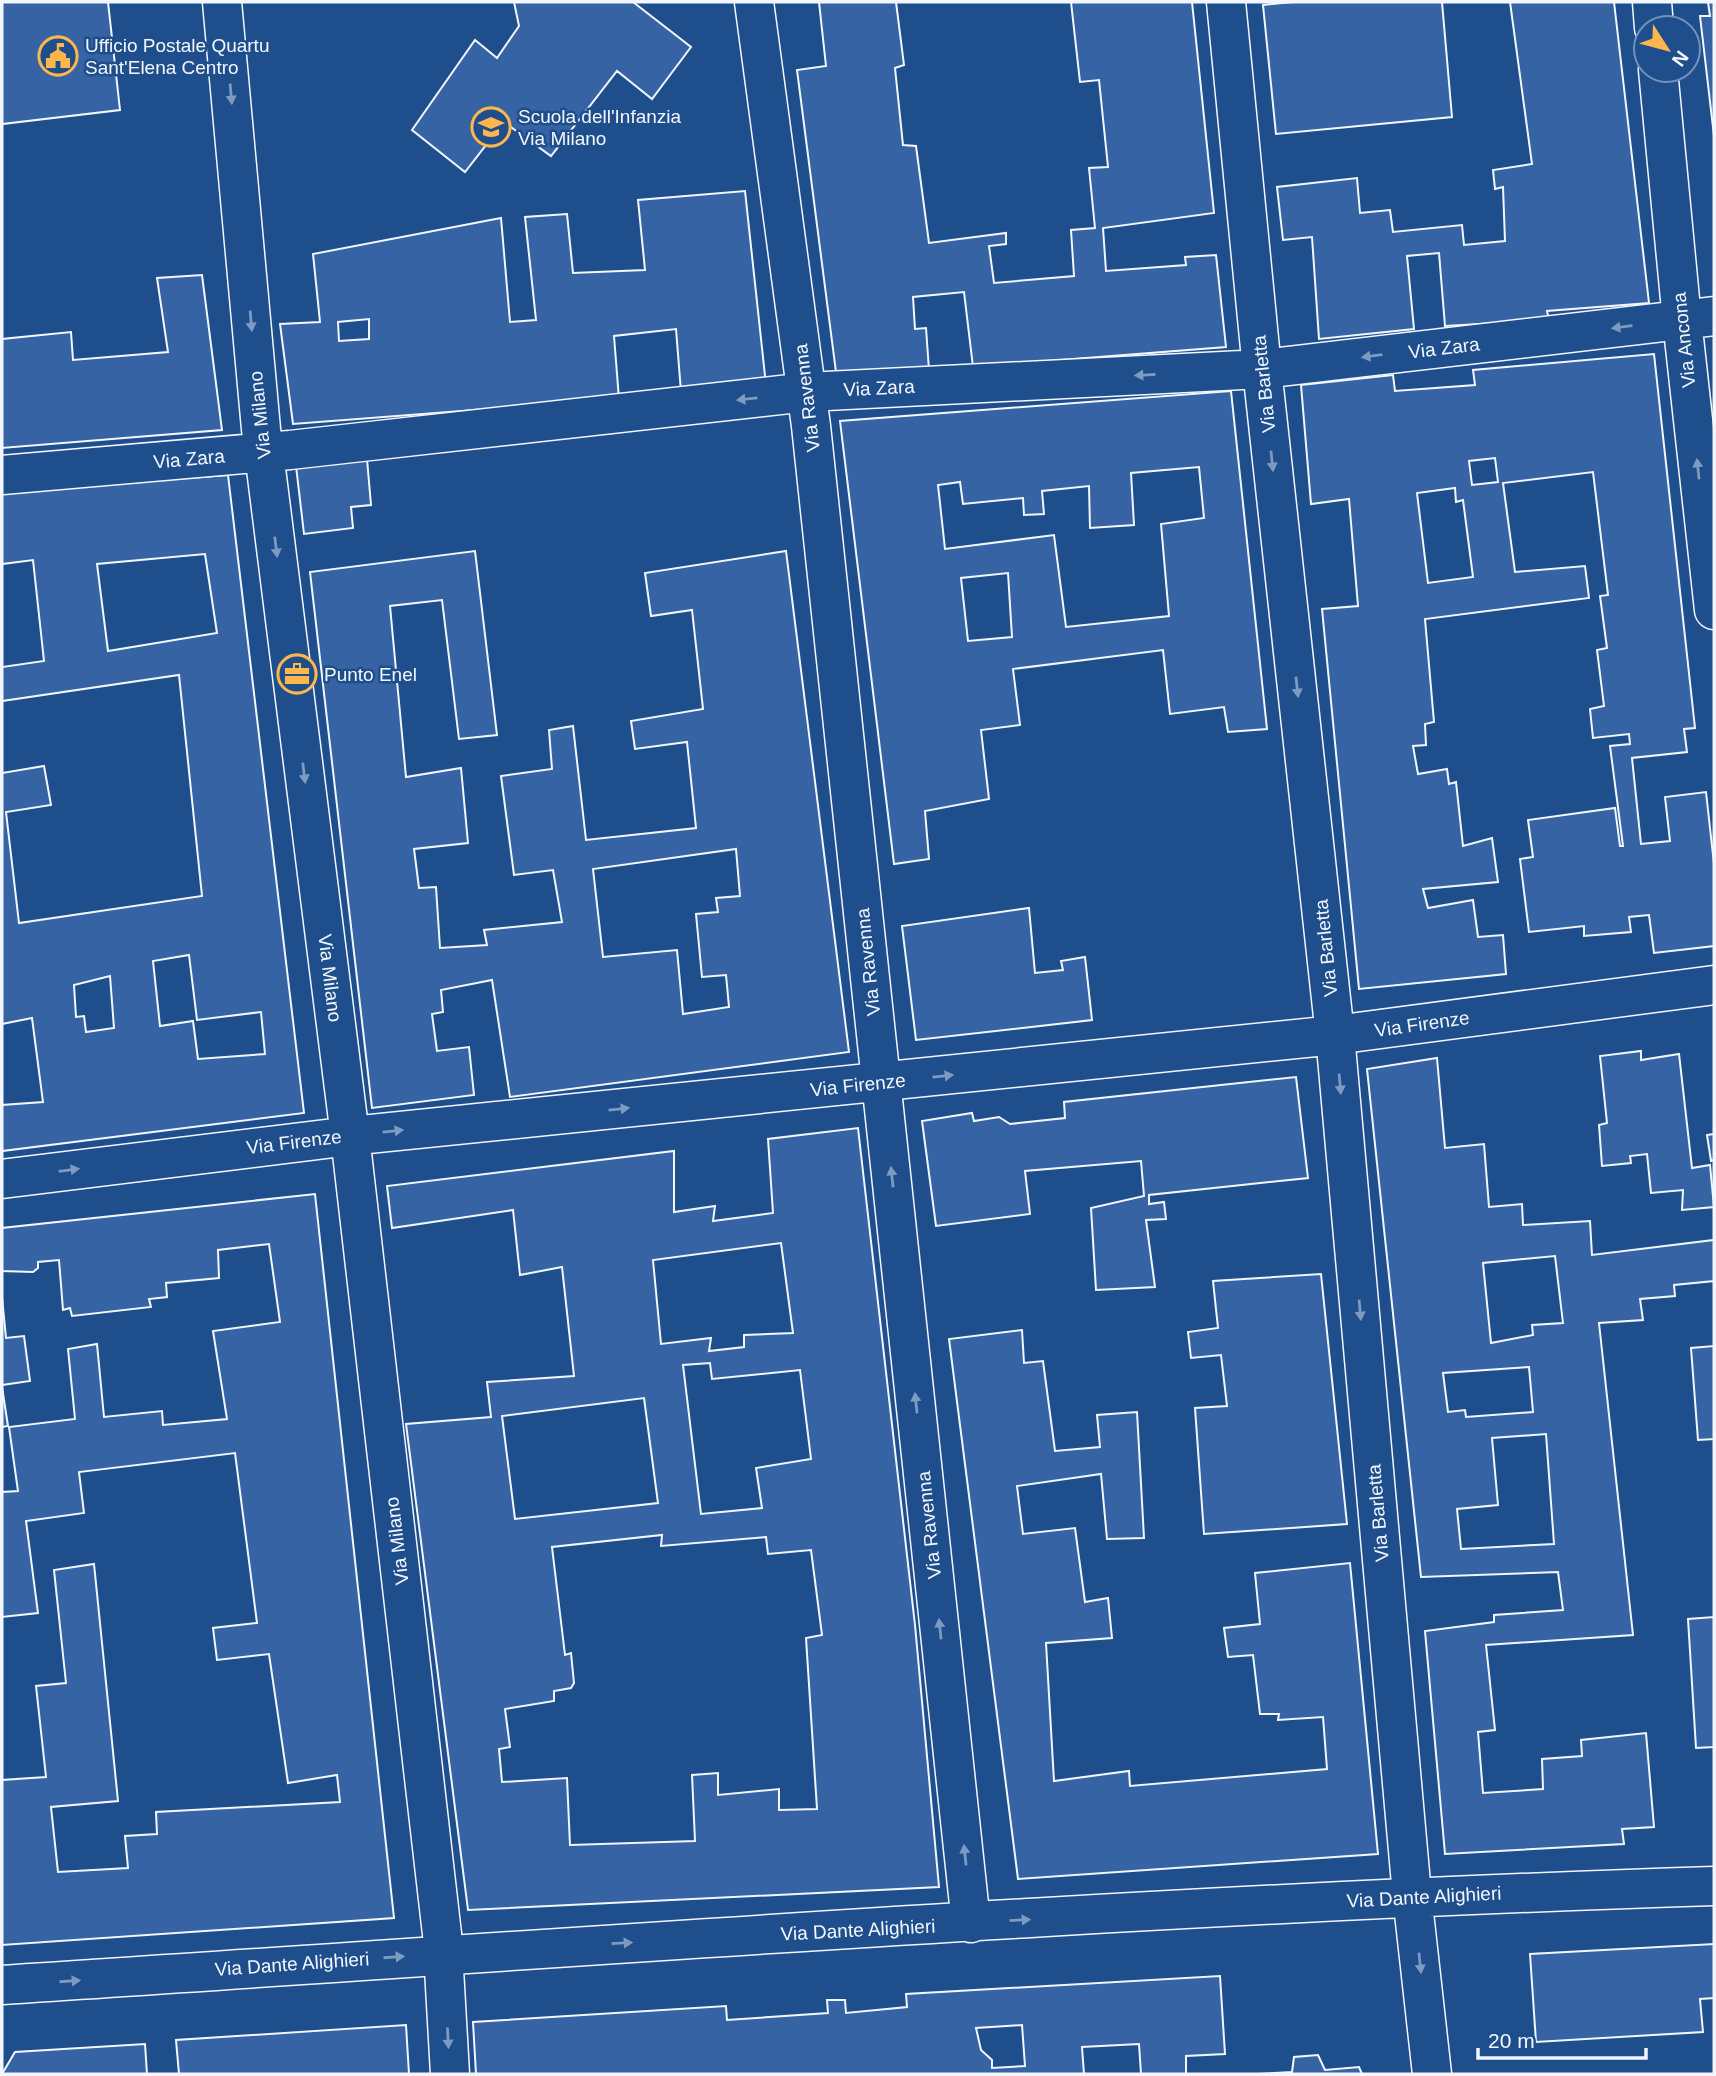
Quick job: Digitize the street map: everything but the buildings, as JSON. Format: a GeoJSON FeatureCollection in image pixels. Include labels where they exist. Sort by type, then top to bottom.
{"type":"FeatureCollection","features":[{"type":"Feature","properties":{"kind":"street","name":"Via Milano"},"geometry":{"type":"LineString","coordinates":[[222,2],[264,452],[350,1136],[444,1954],[450,2074]]}},
{"type":"Feature","properties":{"kind":"street","name":"Via Ravenna"},"geometry":{"type":"LineString","coordinates":[[754,2],[807,392],[971,1923]]}},
{"type":"Feature","properties":{"kind":"street","name":"Via Barletta"},"geometry":{"type":"LineString","coordinates":[[1226,2],[1262,369],[1335,1035],[1412,1895],[1433,2074]]}},
{"type":"Feature","properties":{"kind":"street","name":"Via Ancona"},"geometry":{"type":"LineString","coordinates":[[1660,84],[1698,318],[1714,610]]}},
{"type":"Feature","properties":{"kind":"street","name":"Via Zara"},"geometry":{"type":"LineString","coordinates":[[2,474],[264,452],[807,392],[1262,369],[1698,318]]}},
{"type":"Feature","properties":{"kind":"street","name":"Via Firenze"},"geometry":{"type":"LineString","coordinates":[[2,1178],[350,1136],[1335,1035],[1714,985]]}},
{"type":"Feature","properties":{"kind":"street","name":"Via Dante Alighieri"},"geometry":{"type":"LineString","coordinates":[[2,1985],[444,1954],[1412,1895],[1714,1886]]}},
{"type":"Feature","properties":{"kind":"place","name":"Ufficio Postale Quartu Sant'Elena Centro"},"geometry":{"type":"Point","coordinates":[58,56]}},
{"type":"Feature","properties":{"kind":"place","name":"Scuola dell'Infanzia Via Milano"},"geometry":{"type":"Point","coordinates":[491,127]}},
{"type":"Feature","properties":{"kind":"place","name":"Punto Enel"},"geometry":{"type":"Point","coordinates":[297,674]}}]}
